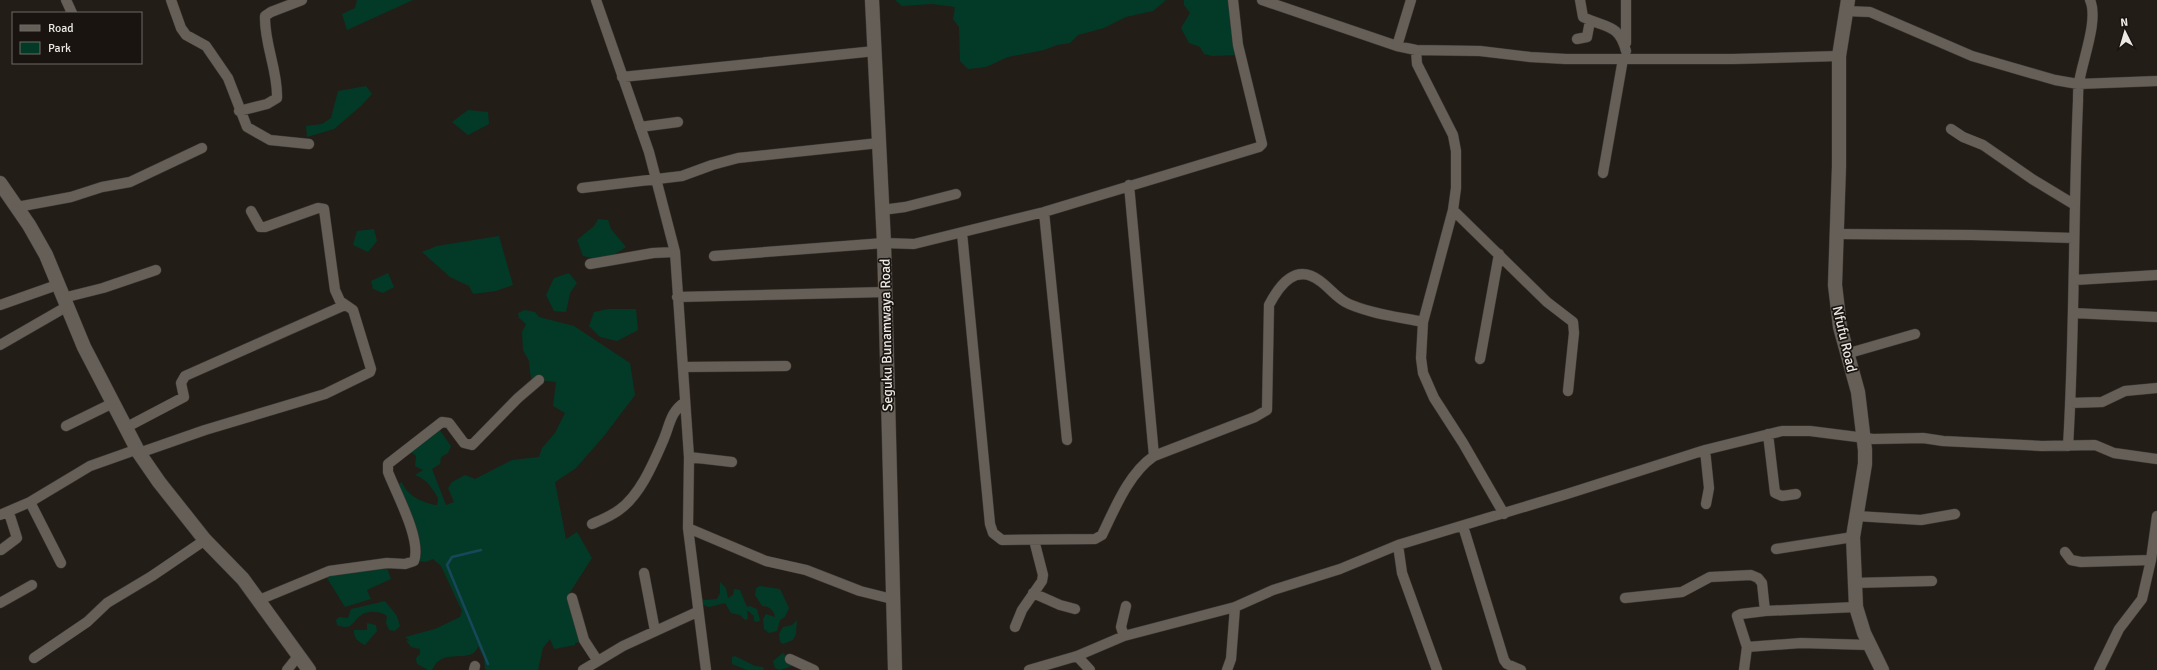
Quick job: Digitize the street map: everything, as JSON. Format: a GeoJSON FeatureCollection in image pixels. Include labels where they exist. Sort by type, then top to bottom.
{"type":"FeatureCollection","features":[{"type":"Feature","properties":{"kind":"street"},"geometry":{"type":"LineString","coordinates":[[66,0],[72,12]]}},
{"type":"Feature","properties":{"kind":"street"},"geometry":{"type":"LineString","coordinates":[[171,0],[181,28],[186,35],[206,46],[228,78],[247,127],[270,140],[309,144]]}},
{"type":"Feature","properties":{"kind":"street"},"geometry":{"type":"LineString","coordinates":[[240,110],[267,104],[277,98],[276,79],[265,16],[271,12],[302,0]]}},
{"type":"Feature","properties":{"kind":"street"},"geometry":{"type":"LineString","coordinates":[[596,0],[640,127],[676,252],[677,297],[689,457],[688,528],[697,612],[706,670]]}},
{"type":"Feature","properties":{"kind":"street","name":"Seguku Bunamwaya Road"},"geometry":{"type":"LineString","coordinates":[[872,0],[884,243],[895,670]]}},
{"type":"Feature","properties":{"kind":"street"},"geometry":{"type":"LineString","coordinates":[[714,256],[884,243],[914,244],[1044,212],[1261,146],[1238,45],[1233,0]]}},
{"type":"Feature","properties":{"kind":"street"},"geometry":{"type":"LineString","coordinates":[[1262,0],[1397,46],[1416,50],[1480,51],[1530,57],[1839,56]]}},
{"type":"Feature","properties":{"kind":"street"},"geometry":{"type":"LineString","coordinates":[[1397,46],[1411,0]]}},
{"type":"Feature","properties":{"kind":"street"},"geometry":{"type":"LineString","coordinates":[[1580,0],[1583,17],[1616,30],[1623,37],[1625,56]]}},
{"type":"Feature","properties":{"kind":"street"},"geometry":{"type":"LineString","coordinates":[[1603,173],[1625,56],[1626,0]]}},
{"type":"Feature","properties":{"kind":"street"},"geometry":{"type":"LineString","coordinates":[[2068,446],[2075,280],[2074,204],[2078,84],[2092,24],[2092,9],[2090,0]]}},
{"type":"Feature","properties":{"kind":"street"},"geometry":{"type":"LineString","coordinates":[[1846,5],[1870,12],[1972,56],[2041,77],[2078,84],[2157,81]]}},
{"type":"Feature","properties":{"kind":"street","name":"Nfufu Road"},"geometry":{"type":"LineString","coordinates":[[1846,5],[1839,56],[1835,285],[1836,303],[1846,354],[1858,392],[1865,464],[1853,537],[1853,583],[1856,607],[1869,645],[1882,670]]}},
{"type":"Feature","properties":{"kind":"street"},"geometry":{"type":"LineString","coordinates":[[1577,39],[1587,37],[1590,21]]}},
{"type":"Feature","properties":{"kind":"street"},"geometry":{"type":"LineString","coordinates":[[1416,50],[1417,64],[1453,135],[1455,143],[1456,188],[1453,210],[1423,322],[1421,358],[1428,386],[1504,514]]}},
{"type":"Feature","properties":{"kind":"street"},"geometry":{"type":"LineString","coordinates":[[622,77],[875,51]]}},
{"type":"Feature","properties":{"kind":"street"},"geometry":{"type":"LineString","coordinates":[[640,127],[678,122]]}},
{"type":"Feature","properties":{"kind":"street"},"geometry":{"type":"LineString","coordinates":[[1951,129],[1963,137],[1983,145],[2032,179],[2074,204]]}},
{"type":"Feature","properties":{"kind":"street"},"geometry":{"type":"LineString","coordinates":[[582,188],[682,176],[712,165],[738,158],[879,142]]}},
{"type":"Feature","properties":{"kind":"street"},"geometry":{"type":"LineString","coordinates":[[17,207],[71,197],[102,187],[130,182],[202,148]]}},
{"type":"Feature","properties":{"kind":"street"},"geometry":{"type":"LineString","coordinates":[[0,183],[17,207],[46,255],[62,297],[84,347],[125,428],[139,451],[159,482],[205,540],[243,579],[309,670]]}},
{"type":"Feature","properties":{"kind":"street"},"geometry":{"type":"LineString","coordinates":[[1129,185],[1154,456]]}},
{"type":"Feature","properties":{"kind":"street"},"geometry":{"type":"LineString","coordinates":[[882,210],[905,207],[940,196],[956,194]]}},
{"type":"Feature","properties":{"kind":"street"},"geometry":{"type":"LineString","coordinates":[[1,550],[17,538],[5,514],[30,502],[90,466],[325,394],[370,372],[371,365],[353,310],[345,306],[340,301],[335,290],[324,209],[318,208],[265,227],[260,227],[251,211]]}},
{"type":"Feature","properties":{"kind":"street"},"geometry":{"type":"LineString","coordinates":[[1453,210],[1547,302],[1573,322],[1574,333],[1568,390]]}},
{"type":"Feature","properties":{"kind":"street"},"geometry":{"type":"LineString","coordinates":[[1044,212],[1067,440]]}},
{"type":"Feature","properties":{"kind":"street"},"geometry":{"type":"LineString","coordinates":[[962,233],[990,524],[993,533],[1002,540],[1095,539],[1102,534],[1140,468],[1154,456],[1255,417],[1267,410],[1269,305],[1276,292],[1287,280],[1297,274],[1309,275],[1348,304],[1423,322]]}},
{"type":"Feature","properties":{"kind":"street"},"geometry":{"type":"LineString","coordinates":[[1837,234],[1972,234],[2074,238]]}},
{"type":"Feature","properties":{"kind":"street"},"geometry":{"type":"LineString","coordinates":[[590,264],[653,253],[676,252]]}},
{"type":"Feature","properties":{"kind":"street"},"geometry":{"type":"LineString","coordinates":[[1480,359],[1498,254]]}},
{"type":"Feature","properties":{"kind":"street"},"geometry":{"type":"LineString","coordinates":[[0,305],[62,297],[117,284],[156,270]]}},
{"type":"Feature","properties":{"kind":"street"},"geometry":{"type":"LineString","coordinates":[[2075,280],[2157,275]]}},
{"type":"Feature","properties":{"kind":"street"},"geometry":{"type":"LineString","coordinates":[[677,297],[885,292]]}},
{"type":"Feature","properties":{"kind":"street"},"geometry":{"type":"LineString","coordinates":[[0,345],[62,297]]}},
{"type":"Feature","properties":{"kind":"street"},"geometry":{"type":"LineString","coordinates":[[125,428],[184,397],[181,383],[186,376],[345,306]]}},
{"type":"Feature","properties":{"kind":"street"},"geometry":{"type":"LineString","coordinates":[[2073,313],[2157,317]]}},
{"type":"Feature","properties":{"kind":"street"},"geometry":{"type":"LineString","coordinates":[[1846,354],[1915,334]]}},
{"type":"Feature","properties":{"kind":"street"},"geometry":{"type":"LineString","coordinates":[[683,367],[786,366]]}},
{"type":"Feature","properties":{"kind":"street"},"geometry":{"type":"LineString","coordinates":[[259,600],[329,572],[388,563],[405,564],[414,561],[416,556],[414,538],[388,472],[388,464],[442,422],[449,422],[464,443],[472,445],[518,398],[539,380]]}},
{"type":"Feature","properties":{"kind":"street"},"geometry":{"type":"LineString","coordinates":[[2070,403],[2102,402],[2125,391],[2157,388]]}},
{"type":"Feature","properties":{"kind":"street"},"geometry":{"type":"LineString","coordinates":[[592,524],[619,510],[626,504],[651,467],[664,439],[670,418],[677,408],[686,402]]}},
{"type":"Feature","properties":{"kind":"street"},"geometry":{"type":"LineString","coordinates":[[66,426],[113,403]]}},
{"type":"Feature","properties":{"kind":"street"},"geometry":{"type":"LineString","coordinates":[[1029,670],[1077,656],[1124,636],[1235,607],[1273,590],[1340,569],[1398,545],[1504,514],[1704,450],[1768,434],[1800,430],[1863,438],[1923,438],[1943,441],[2068,446],[2095,445],[2114,453],[2157,459]]}},
{"type":"Feature","properties":{"kind":"street"},"geometry":{"type":"LineString","coordinates":[[1768,434],[1774,493],[1782,496],[1796,494]]}},
{"type":"Feature","properties":{"kind":"street"},"geometry":{"type":"LineString","coordinates":[[1704,450],[1709,488],[1706,504]]}},
{"type":"Feature","properties":{"kind":"street"},"geometry":{"type":"LineString","coordinates":[[689,457],[732,462]]}},
{"type":"Feature","properties":{"kind":"street"},"geometry":{"type":"LineString","coordinates":[[30,502],[61,563]]}},
{"type":"Feature","properties":{"kind":"street"},"geometry":{"type":"LineString","coordinates":[[1856,516],[1921,520],[1955,514]]}},
{"type":"Feature","properties":{"kind":"street"},"geometry":{"type":"LineString","coordinates":[[2099,670],[2119,629],[2142,599],[2151,560],[2157,516]]}},
{"type":"Feature","properties":{"kind":"street"},"geometry":{"type":"LineString","coordinates":[[1463,526],[1504,660],[1521,670]]}},
{"type":"Feature","properties":{"kind":"street"},"geometry":{"type":"LineString","coordinates":[[688,528],[766,561],[806,570],[860,591],[892,599]]}},
{"type":"Feature","properties":{"kind":"street"},"geometry":{"type":"LineString","coordinates":[[1776,549],[1853,537]]}},
{"type":"Feature","properties":{"kind":"street"},"geometry":{"type":"LineString","coordinates":[[34,658],[87,622],[107,603],[152,576],[205,540]]}},
{"type":"Feature","properties":{"kind":"street"},"geometry":{"type":"LineString","coordinates":[[1015,627],[1022,610],[1042,581],[1043,575],[1034,540]]}},
{"type":"Feature","properties":{"kind":"street"},"geometry":{"type":"LineString","coordinates":[[1398,545],[1402,573],[1437,670]]}},
{"type":"Feature","properties":{"kind":"street"},"geometry":{"type":"LineString","coordinates":[[2065,552],[2072,560],[2081,562],[2151,560]]}},
{"type":"Feature","properties":{"kind":"street"},"geometry":{"type":"LineString","coordinates":[[644,573],[655,631]]}},
{"type":"Feature","properties":{"kind":"street"},"geometry":{"type":"LineString","coordinates":[[1625,598],[1682,592],[1710,577],[1751,575],[1758,578],[1762,583],[1765,611]]}},
{"type":"Feature","properties":{"kind":"street"},"geometry":{"type":"LineString","coordinates":[[1853,583],[1932,581]]}},
{"type":"Feature","properties":{"kind":"street"},"geometry":{"type":"LineString","coordinates":[[0,603],[32,585]]}},
{"type":"Feature","properties":{"kind":"street"},"geometry":{"type":"LineString","coordinates":[[1034,593],[1060,605],[1075,609]]}},
{"type":"Feature","properties":{"kind":"street"},"geometry":{"type":"LineString","coordinates":[[572,598],[584,640],[597,660]]}},
{"type":"Feature","properties":{"kind":"street"},"geometry":{"type":"LineString","coordinates":[[1124,636],[1121,627],[1126,606]]}},
{"type":"Feature","properties":{"kind":"street"},"geometry":{"type":"LineString","coordinates":[[1227,670],[1231,659],[1235,607]]}},
{"type":"Feature","properties":{"kind":"street"},"geometry":{"type":"LineString","coordinates":[[1744,670],[1746,647],[1737,616],[1741,614],[1765,611],[1856,607]]}},
{"type":"Feature","properties":{"kind":"street"},"geometry":{"type":"LineString","coordinates":[[583,670],[597,660],[697,612]]}},
{"type":"Feature","properties":{"kind":"street"},"geometry":{"type":"LineString","coordinates":[[1746,647],[1801,643],[1869,645]]}},
{"type":"Feature","properties":{"kind":"street"},"geometry":{"type":"LineString","coordinates":[[287,670],[299,655]]}},
{"type":"Feature","properties":{"kind":"street"},"geometry":{"type":"LineString","coordinates":[[1077,656],[1090,670]]}},
{"type":"Feature","properties":{"kind":"street"},"geometry":{"type":"LineString","coordinates":[[790,659],[814,670]]}},
{"type":"Feature","properties":{"kind":"green space"},"geometry":{"type":"Polygon","coordinates":[[[357,0],[413,0],[347,30],[342,14],[355,8],[357,0]]]}},
{"type":"Feature","properties":{"kind":"green space"},"geometry":{"type":"Polygon","coordinates":[[[895,0],[1166,0],[1153,11],[1126,17],[1104,28],[1078,35],[1070,43],[1008,57],[986,67],[968,69],[960,61],[959,27],[953,19],[955,7],[932,4],[902,6],[895,0]]]}},
{"type":"Feature","properties":{"kind":"green space"},"geometry":{"type":"Polygon","coordinates":[[[1184,0],[1230,0],[1240,55],[1212,56],[1204,54],[1200,47],[1189,43],[1181,28],[1190,13],[1184,5],[1184,0]]]}},
{"type":"Feature","properties":{"kind":"green space"},"geometry":{"type":"Polygon","coordinates":[[[366,86],[372,94],[361,106],[334,129],[307,137],[306,126],[322,124],[331,118],[338,91],[366,86]]]}},
{"type":"Feature","properties":{"kind":"green space"},"geometry":{"type":"Polygon","coordinates":[[[468,110],[488,112],[489,124],[468,135],[452,122],[468,110]]]}},
{"type":"Feature","properties":{"kind":"green space"},"geometry":{"type":"Polygon","coordinates":[[[598,219],[608,220],[611,229],[626,247],[606,258],[583,256],[577,240],[594,226],[598,219]]]}},
{"type":"Feature","properties":{"kind":"green space"},"geometry":{"type":"Polygon","coordinates":[[[374,229],[377,241],[368,252],[353,245],[357,231],[374,229]]]}},
{"type":"Feature","properties":{"kind":"green space"},"geometry":{"type":"Polygon","coordinates":[[[499,236],[513,285],[496,291],[473,294],[469,286],[450,277],[422,252],[437,246],[499,236]]]}},
{"type":"Feature","properties":{"kind":"green space"},"geometry":{"type":"Polygon","coordinates":[[[388,273],[394,287],[383,293],[373,289],[371,281],[388,273]]]}},
{"type":"Feature","properties":{"kind":"green space"},"geometry":{"type":"Polygon","coordinates":[[[569,273],[577,283],[570,293],[566,312],[554,311],[546,295],[554,278],[569,273]]]}},
{"type":"Feature","properties":{"kind":"green space"},"geometry":{"type":"Polygon","coordinates":[[[609,309],[636,309],[638,330],[617,341],[600,337],[589,326],[594,312],[609,309]]]}},
{"type":"Feature","properties":{"kind":"green space"},"geometry":{"type":"Polygon","coordinates":[[[525,310],[535,312],[539,317],[574,326],[630,363],[635,395],[604,436],[576,468],[555,482],[566,539],[577,532],[592,558],[567,597],[580,642],[575,643],[575,645],[554,649],[550,639],[543,648],[538,670],[487,670],[485,669],[484,658],[478,646],[476,651],[472,654],[445,658],[437,662],[432,670],[428,670],[417,664],[416,658],[420,654],[420,649],[411,647],[406,640],[410,641],[405,637],[435,629],[460,617],[462,611],[441,566],[433,559],[426,562],[418,561],[421,549],[419,538],[396,485],[402,482],[404,487],[411,495],[421,501],[437,505],[438,498],[431,487],[426,481],[415,475],[423,470],[415,466],[416,456],[409,450],[437,426],[451,446],[448,453],[441,457],[440,464],[432,469],[446,505],[454,502],[448,488],[452,482],[465,475],[475,479],[512,460],[539,457],[542,448],[555,433],[565,413],[553,406],[556,382],[531,379],[529,361],[523,350],[522,332],[526,324],[519,318],[518,313],[525,310]]]}},
{"type":"Feature","properties":{"kind":"green space"},"geometry":{"type":"Polygon","coordinates":[[[386,565],[391,579],[367,590],[371,599],[345,607],[325,575],[386,565]]]}},
{"type":"Feature","properties":{"kind":"green space"},"geometry":{"type":"Polygon","coordinates":[[[720,582],[726,588],[728,598],[733,595],[734,589],[740,590],[747,607],[750,606],[757,609],[760,620],[758,622],[754,621],[754,616],[747,610],[748,619],[745,620],[740,615],[731,613],[725,603],[709,607],[701,604],[700,598],[705,600],[717,599],[720,593],[720,582]]]}},
{"type":"Feature","properties":{"kind":"green space"},"geometry":{"type":"Polygon","coordinates":[[[760,586],[780,589],[789,608],[785,617],[780,620],[777,631],[769,633],[764,629],[763,619],[766,614],[775,617],[772,610],[762,606],[755,595],[756,588],[760,586]]]}},
{"type":"Feature","properties":{"kind":"green space"},"geometry":{"type":"Polygon","coordinates":[[[385,601],[397,616],[400,626],[395,631],[389,630],[386,623],[387,616],[377,612],[363,614],[351,625],[346,627],[337,625],[336,620],[339,617],[348,618],[351,609],[385,601]]]}},
{"type":"Feature","properties":{"kind":"green space"},"geometry":{"type":"Polygon","coordinates":[[[797,620],[796,634],[793,640],[783,644],[780,642],[779,634],[783,627],[792,625],[797,620]]]}},
{"type":"Feature","properties":{"kind":"green space"},"geometry":{"type":"Polygon","coordinates":[[[367,623],[376,625],[377,631],[365,645],[355,637],[354,630],[367,630],[367,623]]]}},
{"type":"Feature","properties":{"kind":"green space"},"geometry":{"type":"Polygon","coordinates":[[[783,653],[795,665],[780,670],[775,668],[773,661],[783,653]]]}},
{"type":"Feature","properties":{"kind":"green space"},"geometry":{"type":"Polygon","coordinates":[[[735,656],[755,666],[763,667],[764,670],[747,670],[732,664],[732,657],[735,656]]]}},
{"type":"Feature","properties":{"kind":"waterway"},"geometry":{"type":"LineString","coordinates":[[481,550],[452,557],[447,565],[488,664]]}}]}
